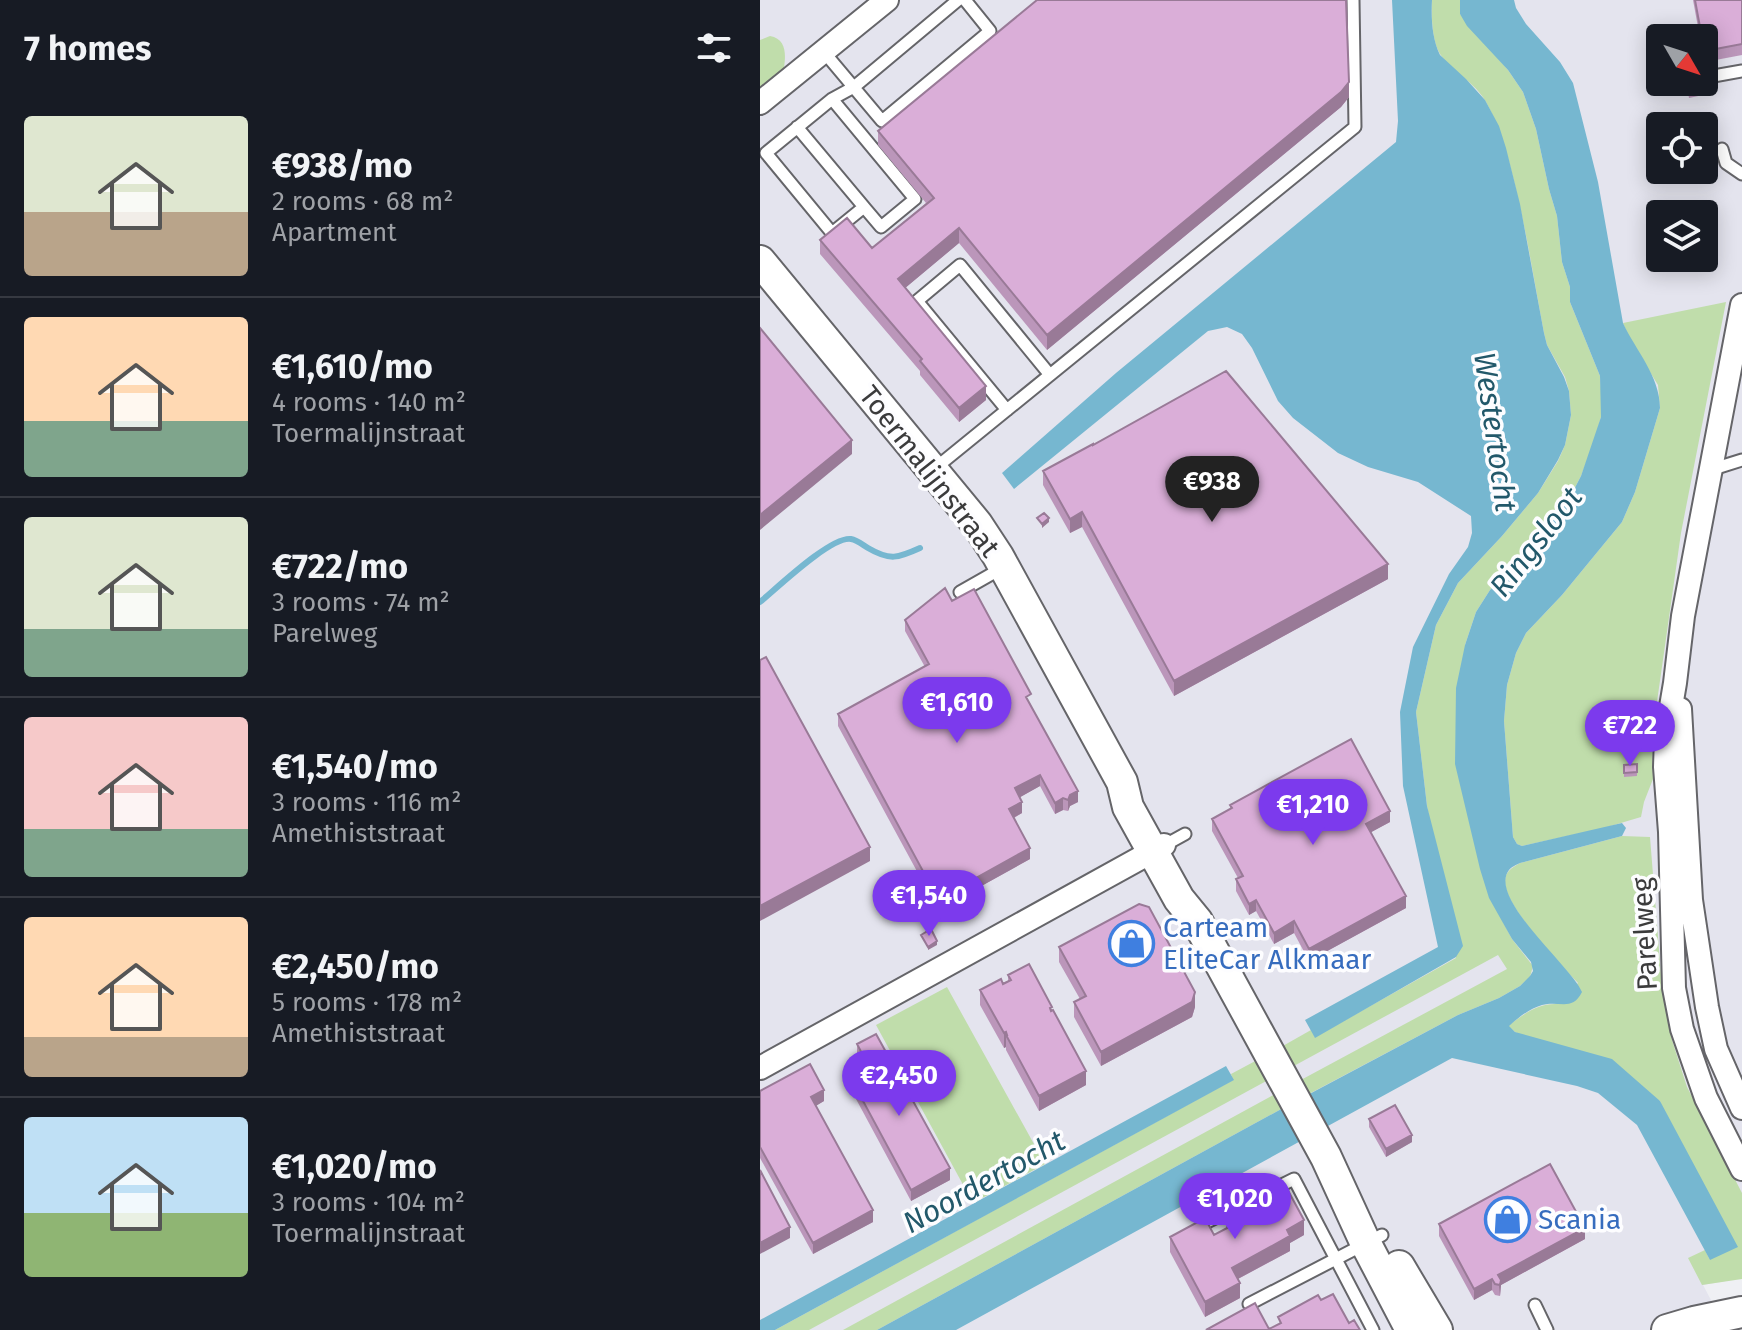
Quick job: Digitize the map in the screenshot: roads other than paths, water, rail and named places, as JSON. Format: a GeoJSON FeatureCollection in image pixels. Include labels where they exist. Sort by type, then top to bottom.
{"type":"FeatureCollection","features":[{"type":"Feature","properties":{"kind":"street"},"geometry":{"type":"LineString","coordinates":[[760,103],[887,0]]}},
{"type":"Feature","properties":{"kind":"street","name":"Toermalijnstraat"},"geometry":{"type":"LineString","coordinates":[[760,261],[977,524],[1005,566],[1122,782],[1141,801],[1168,844],[1191,890],[1197,921],[1374,1240]]}},
{"type":"Feature","properties":{"kind":"street","name":"Parelweg"},"geometry":{"type":"LineString","coordinates":[[1742,305],[1683,616],[1666,736],[1665,767],[1674,988],[1693,1066],[1742,1169]]}},
{"type":"Feature","properties":{"kind":"street","name":"Parelweg"},"geometry":{"type":"LineString","coordinates":[[1675,683],[1681,716],[1691,900],[1707,1007],[1716,1049],[1742,1108]]}},
{"type":"Feature","properties":{"kind":"street"},"geometry":{"type":"LineString","coordinates":[[760,1068],[1168,844]]}},
{"type":"Feature","properties":{"kind":"street"},"geometry":{"type":"LineString","coordinates":[[1374,1240],[1411,1330]]}},
{"type":"Feature","properties":{"kind":"street"},"geometry":{"type":"LineString","coordinates":[[1374,1240],[1437,1330]]}},
{"type":"Feature","properties":{"kind":"street"},"geometry":{"type":"LineString","coordinates":[[1667,1330],[1742,1312]]}},
{"type":"Feature","properties":{"kind":"street"},"geometry":{"type":"LineString","coordinates":[[1724,1330],[1742,1325]]}},
{"type":"Feature","properties":{"kind":"lane"},"geometry":{"type":"LineString","coordinates":[[864,207],[832,233],[766,153],[832,99],[854,87],[958,0]]}},
{"type":"Feature","properties":{"kind":"lane"},"geometry":{"type":"LineString","coordinates":[[824,52],[882,121],[990,31],[965,0]]}},
{"type":"Feature","properties":{"kind":"lane"},"geometry":{"type":"LineString","coordinates":[[933,471],[1355,127],[1353,0]]}},
{"type":"Feature","properties":{"kind":"lane"},"geometry":{"type":"LineString","coordinates":[[1718,75],[1742,71]]}},
{"type":"Feature","properties":{"kind":"lane"},"geometry":{"type":"LineString","coordinates":[[797,127],[881,227],[915,199],[832,99]]}},
{"type":"Feature","properties":{"kind":"lane"},"geometry":{"type":"LineString","coordinates":[[1722,149],[1726,163],[1742,174]]}},
{"type":"Feature","properties":{"kind":"lane"},"geometry":{"type":"LineString","coordinates":[[1007,410],[917,301],[960,265],[1050,375]]}},
{"type":"Feature","properties":{"kind":"lane"},"geometry":{"type":"LineString","coordinates":[[1710,470],[1742,460]]}},
{"type":"Feature","properties":{"kind":"lane"},"geometry":{"type":"LineString","coordinates":[[960,592],[1005,566]]}},
{"type":"Feature","properties":{"kind":"lane"},"geometry":{"type":"LineString","coordinates":[[1205,1223],[1294,1179],[1373,1330]]}},
{"type":"Feature","properties":{"kind":"lane"},"geometry":{"type":"LineString","coordinates":[[1249,1304],[1374,1240]]}},
{"type":"Feature","properties":{"kind":"lane"},"geometry":{"type":"LineString","coordinates":[[1535,1305],[1547,1330]]}},
{"type":"Feature","properties":{"kind":"water","name":"Westertocht"},"geometry":{"type":"Polygon","coordinates":[[[1392,0],[1432,0],[1435,42],[1440,55],[1485,100],[1499,126],[1520,204],[1544,333],[1569,391],[1571,415],[1565,445],[1538,493],[1458,583],[1436,625],[1416,712],[1427,806],[1463,946],[1456,957],[1315,1038],[1305,1020],[1438,947],[1403,786],[1400,712],[1413,647],[1449,574],[1468,547],[1472,533],[1471,516],[1418,482],[1368,467],[1338,453],[1293,418],[1278,401],[1252,348],[1242,334],[1227,327],[1208,331],[1014,489],[1002,473],[1116,373],[1396,142],[1398,121],[1392,0]]]}},
{"type":"Feature","properties":{"kind":"water","name":"Ringsloot"},"geometry":{"type":"Polygon","coordinates":[[[1460,0],[1514,0],[1526,24],[1560,62],[1573,83],[1598,182],[1623,323],[1652,374],[1660,408],[1635,492],[1622,522],[1526,633],[1516,653],[1507,685],[1504,721],[1513,837],[1517,844],[1522,846],[1622,823],[1626,828],[1622,836],[1520,863],[1509,870],[1505,882],[1520,915],[1582,992],[1574,1002],[1542,1005],[1520,1016],[1509,1026],[1515,1032],[1612,1059],[1660,1101],[1738,1247],[1710,1260],[1637,1125],[1598,1093],[1452,1058],[956,1330],[877,1330],[1285,1107],[1458,1015],[1499,998],[1520,986],[1533,971],[1531,962],[1512,939],[1489,898],[1480,869],[1455,764],[1456,688],[1476,612],[1490,590],[1568,501],[1581,476],[1601,417],[1600,376],[1570,302],[1557,216],[1536,129],[1523,92],[1508,70],[1467,26],[1460,14],[1460,0]]]}},
{"type":"Feature","properties":{"kind":"water"},"geometry":{"type":"Polygon","coordinates":[[[1226,1066],[1234,1080],[775,1330],[760,1330],[760,1320],[1226,1066]]]}},
{"type":"Feature","properties":{"kind":"waterway"},"geometry":{"type":"LineString","coordinates":[[760,602],[818,554],[842,540],[851,539],[888,556],[900,556],[920,548]]}},
{"type":"Feature","properties":{"kind":"place","name":"Carteam EliteCar Alkmaar"},"geometry":{"type":"Point","coordinates":[1132,943]}},
{"type":"Feature","properties":{"kind":"place","name":"Scania"},"geometry":{"type":"Point","coordinates":[1507,1219]}},
{"type":"Feature","properties":{"kind":"water label","name":"Noordertocht"},"geometry":{"type":"Point","coordinates":[984,1182]}}]}
